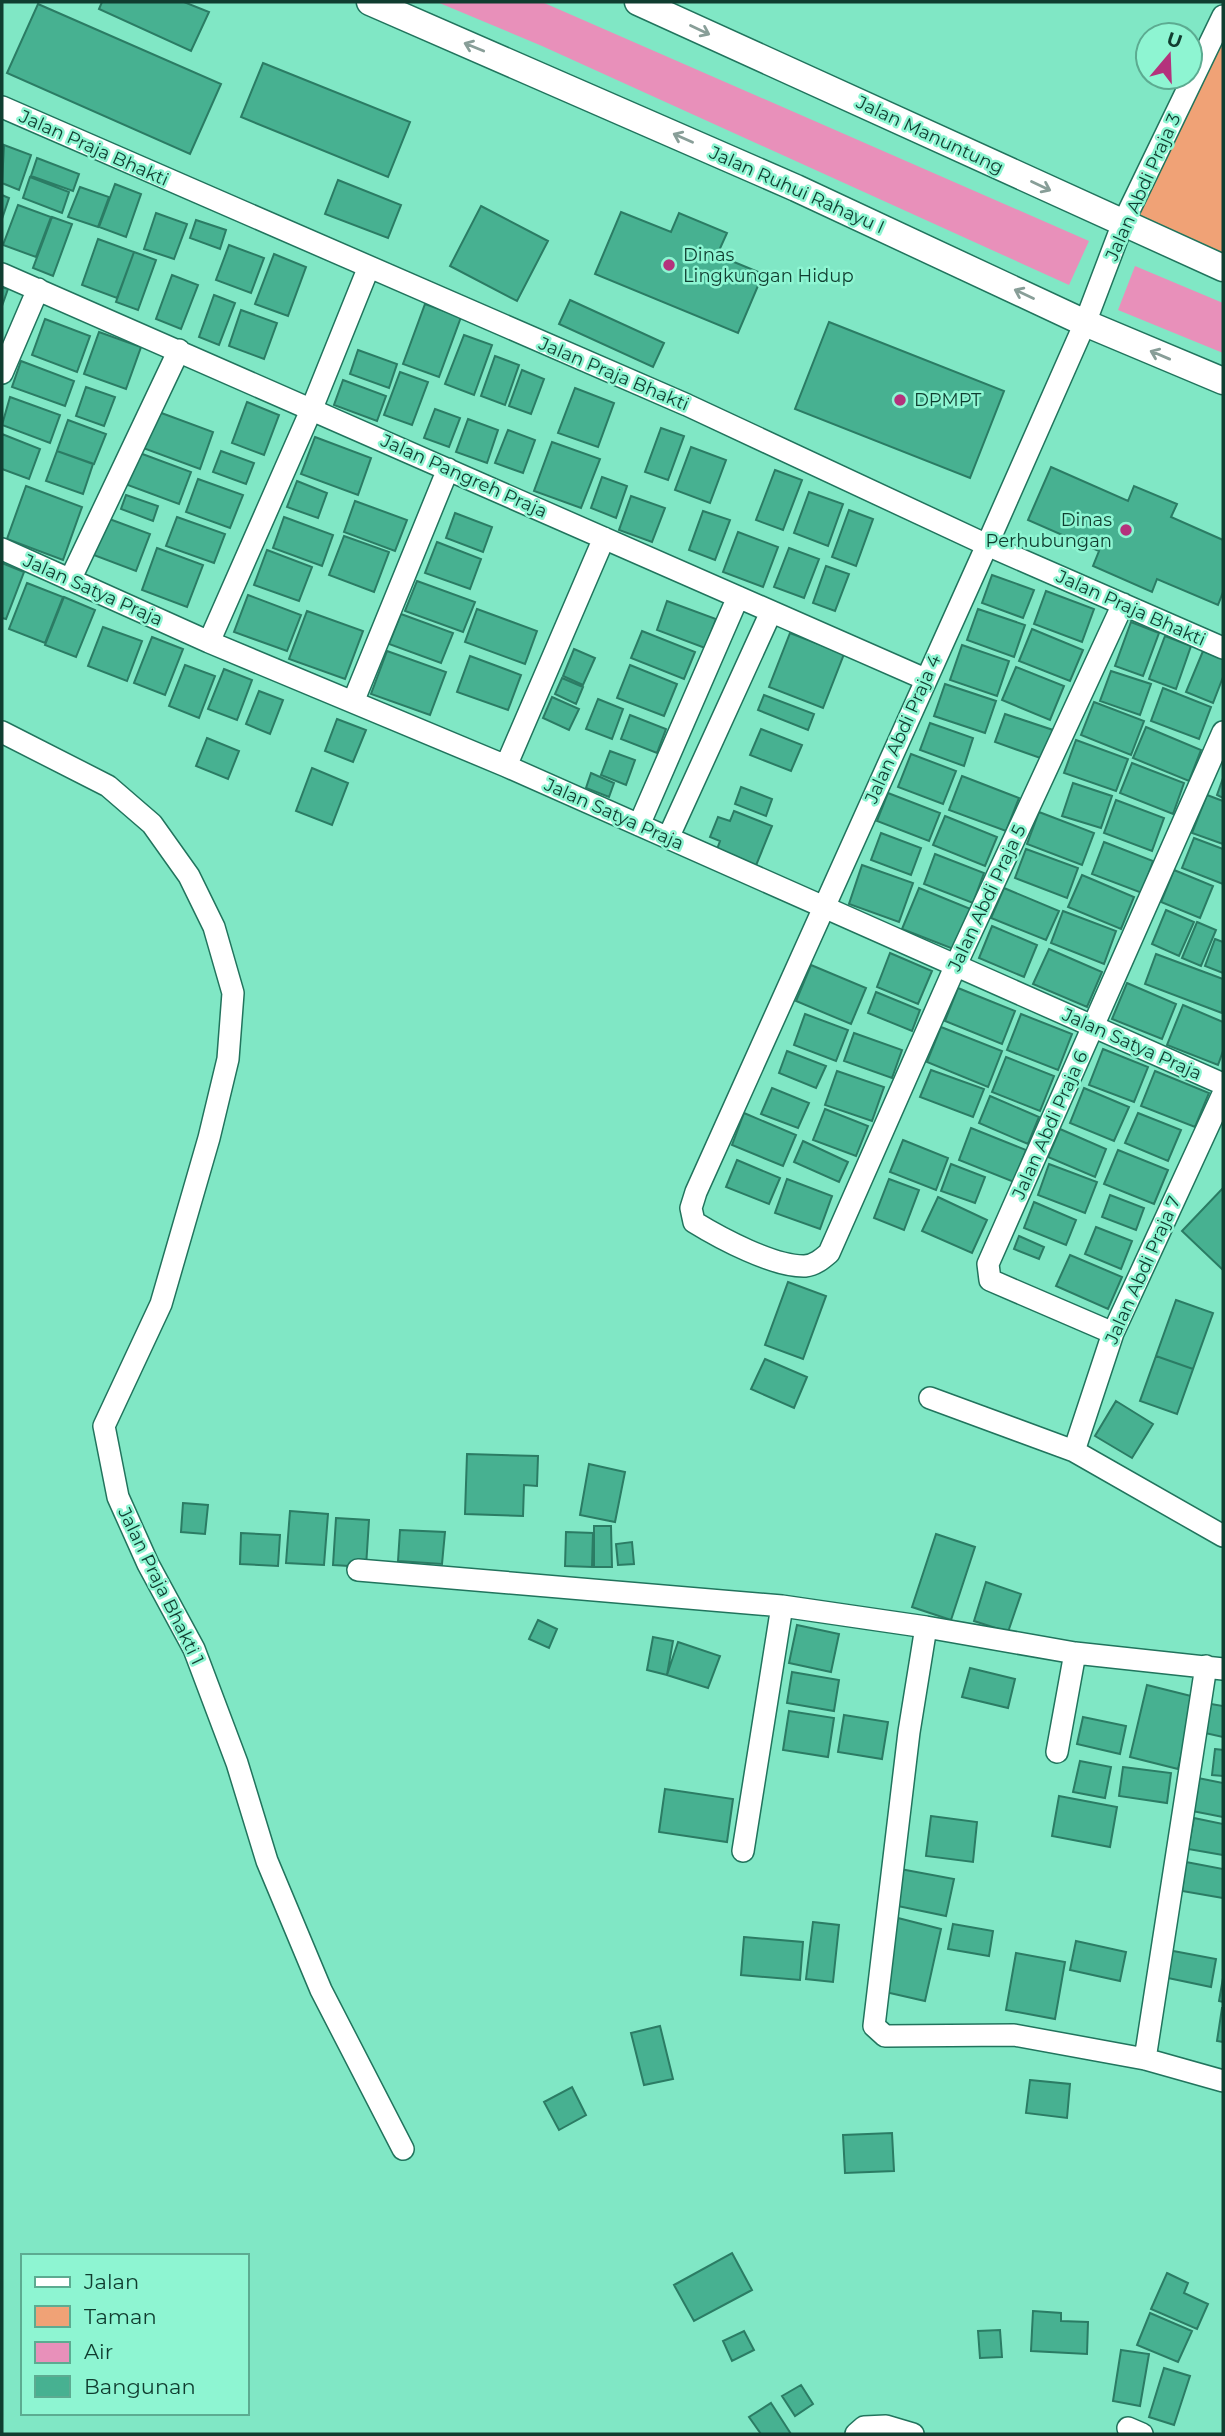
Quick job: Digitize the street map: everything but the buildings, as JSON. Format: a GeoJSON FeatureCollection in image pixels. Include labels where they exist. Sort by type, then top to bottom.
{"type":"FeatureCollection","features":[{"type":"Feature","properties":{"kind":"street","name":"Jalan Ruhui Rahayu I"},"geometry":{"type":"LineString","coordinates":[[370,2],[1089,313],[1223,382]]}},
{"type":"Feature","properties":{"kind":"street","name":"Jalan Manuntung"},"geometry":{"type":"LineString","coordinates":[[638,2],[1223,268]]}},
{"type":"Feature","properties":{"kind":"street","name":"Jalan Abdi Praja 3"},"geometry":{"type":"LineString","coordinates":[[1089,313],[1123,223],[1223,16]]}},
{"type":"Feature","properties":{"kind":"street","name":"Jalan Praja Bhakti"},"geometry":{"type":"LineString","coordinates":[[2,107],[368,269],[687,405],[987,545],[1223,648]]}},
{"type":"Feature","properties":{"kind":"street"},"geometry":{"type":"LineString","coordinates":[[209,642],[312,408],[368,269]]}},
{"type":"Feature","properties":{"kind":"street","name":"Jalan Pangreh Praja"},"geometry":{"type":"LineString","coordinates":[[2,274],[925,679]]}},
{"type":"Feature","properties":{"kind":"street"},"geometry":{"type":"LineString","coordinates":[[2,373],[38,289]]}},
{"type":"Feature","properties":{"kind":"street","name":"Jalan Abdi Praja 4"},"geometry":{"type":"LineString","coordinates":[[723,1136],[1089,313]]}},
{"type":"Feature","properties":{"kind":"street"},"geometry":{"type":"LineString","coordinates":[[70,579],[179,350]]}},
{"type":"Feature","properties":{"kind":"street"},"geometry":{"type":"LineString","coordinates":[[353,702],[449,468]]}},
{"type":"Feature","properties":{"kind":"street"},"geometry":{"type":"LineString","coordinates":[[506,766],[604,538]]}},
{"type":"Feature","properties":{"kind":"street","name":"Jalan Satya Praja"},"geometry":{"type":"LineString","coordinates":[[2,550],[209,642],[506,766],[824,907],[1093,1027],[1223,1094]]}},
{"type":"Feature","properties":{"kind":"street"},"geometry":{"type":"LineString","coordinates":[[639,825],[738,597]]}},
{"type":"Feature","properties":{"kind":"street","name":"Jalan Abdi Praja 5"},"geometry":{"type":"LineString","coordinates":[[723,1136],[691,1208],[694,1222],[718,1237],[780,1261],[807,1266],[829,1253],[956,967],[1123,604]]}},
{"type":"Feature","properties":{"kind":"street"},"geometry":{"type":"LineString","coordinates":[[668,838],[771,612]]}},
{"type":"Feature","properties":{"kind":"street","name":"Jalan Praja Bhakti 1"},"geometry":{"type":"LineString","coordinates":[[2,732],[108,786],[152,824],[189,876],[214,927],[233,993],[228,1059],[216,1112],[161,1304],[104,1426],[118,1497],[148,1564],[194,1649],[237,1763],[267,1861],[320,1990],[403,2150]]}},
{"type":"Feature","properties":{"kind":"street","name":"Jalan Abdi Praja 6"},"geometry":{"type":"LineString","coordinates":[[1113,1333],[990,1280],[987,1273],[1223,732]]}},
{"type":"Feature","properties":{"kind":"street","name":"Jalan Abdi Praja 7"},"geometry":{"type":"LineString","coordinates":[[1074,1451],[1113,1333],[1223,1094]]}},
{"type":"Feature","properties":{"kind":"street"},"geometry":{"type":"LineString","coordinates":[[930,1398],[1074,1451],[1223,1536]]}},
{"type":"Feature","properties":{"kind":"street"},"geometry":{"type":"LineString","coordinates":[[358,1570],[782,1606],[1075,1653],[1214,1668],[1145,2059]]}},
{"type":"Feature","properties":{"kind":"street"},"geometry":{"type":"LineString","coordinates":[[743,1851],[782,1606]]}},
{"type":"Feature","properties":{"kind":"street"},"geometry":{"type":"LineString","coordinates":[[926,1627],[904,1772],[874,2026],[885,2036],[1014,2035],[1145,2059],[1223,2081]]}},
{"type":"Feature","properties":{"kind":"street"},"geometry":{"type":"LineString","coordinates":[[1057,1752],[1075,1653]]}},
{"type":"Feature","properties":{"kind":"street"},"geometry":{"type":"LineString","coordinates":[[856,2434],[864,2427],[886,2426],[913,2434]]}},
{"type":"Feature","properties":{"kind":"green space"},"geometry":{"type":"Polygon","coordinates":[[[1223,36],[1223,259],[1135,220],[1197,91],[1204,91],[1204,76],[1223,36]]]}},
{"type":"Feature","properties":{"kind":"water"},"geometry":{"type":"Polygon","coordinates":[[[437,2],[542,2],[1089,241],[1069,285],[542,46],[437,2]]]}},
{"type":"Feature","properties":{"kind":"water"},"geometry":{"type":"Polygon","coordinates":[[[1135,266],[1223,303],[1223,353],[1118,310],[1135,266]]]}},
{"type":"Feature","properties":{"kind":"place","name":"Dinas Lingkungan Hidup"},"geometry":{"type":"Point","coordinates":[669,265]}},
{"type":"Feature","properties":{"kind":"place","name":"DPMPT"},"geometry":{"type":"Point","coordinates":[900,400]}},
{"type":"Feature","properties":{"kind":"place","name":"Dinas Perhubungan"},"geometry":{"type":"Point","coordinates":[1126,530]}}]}
